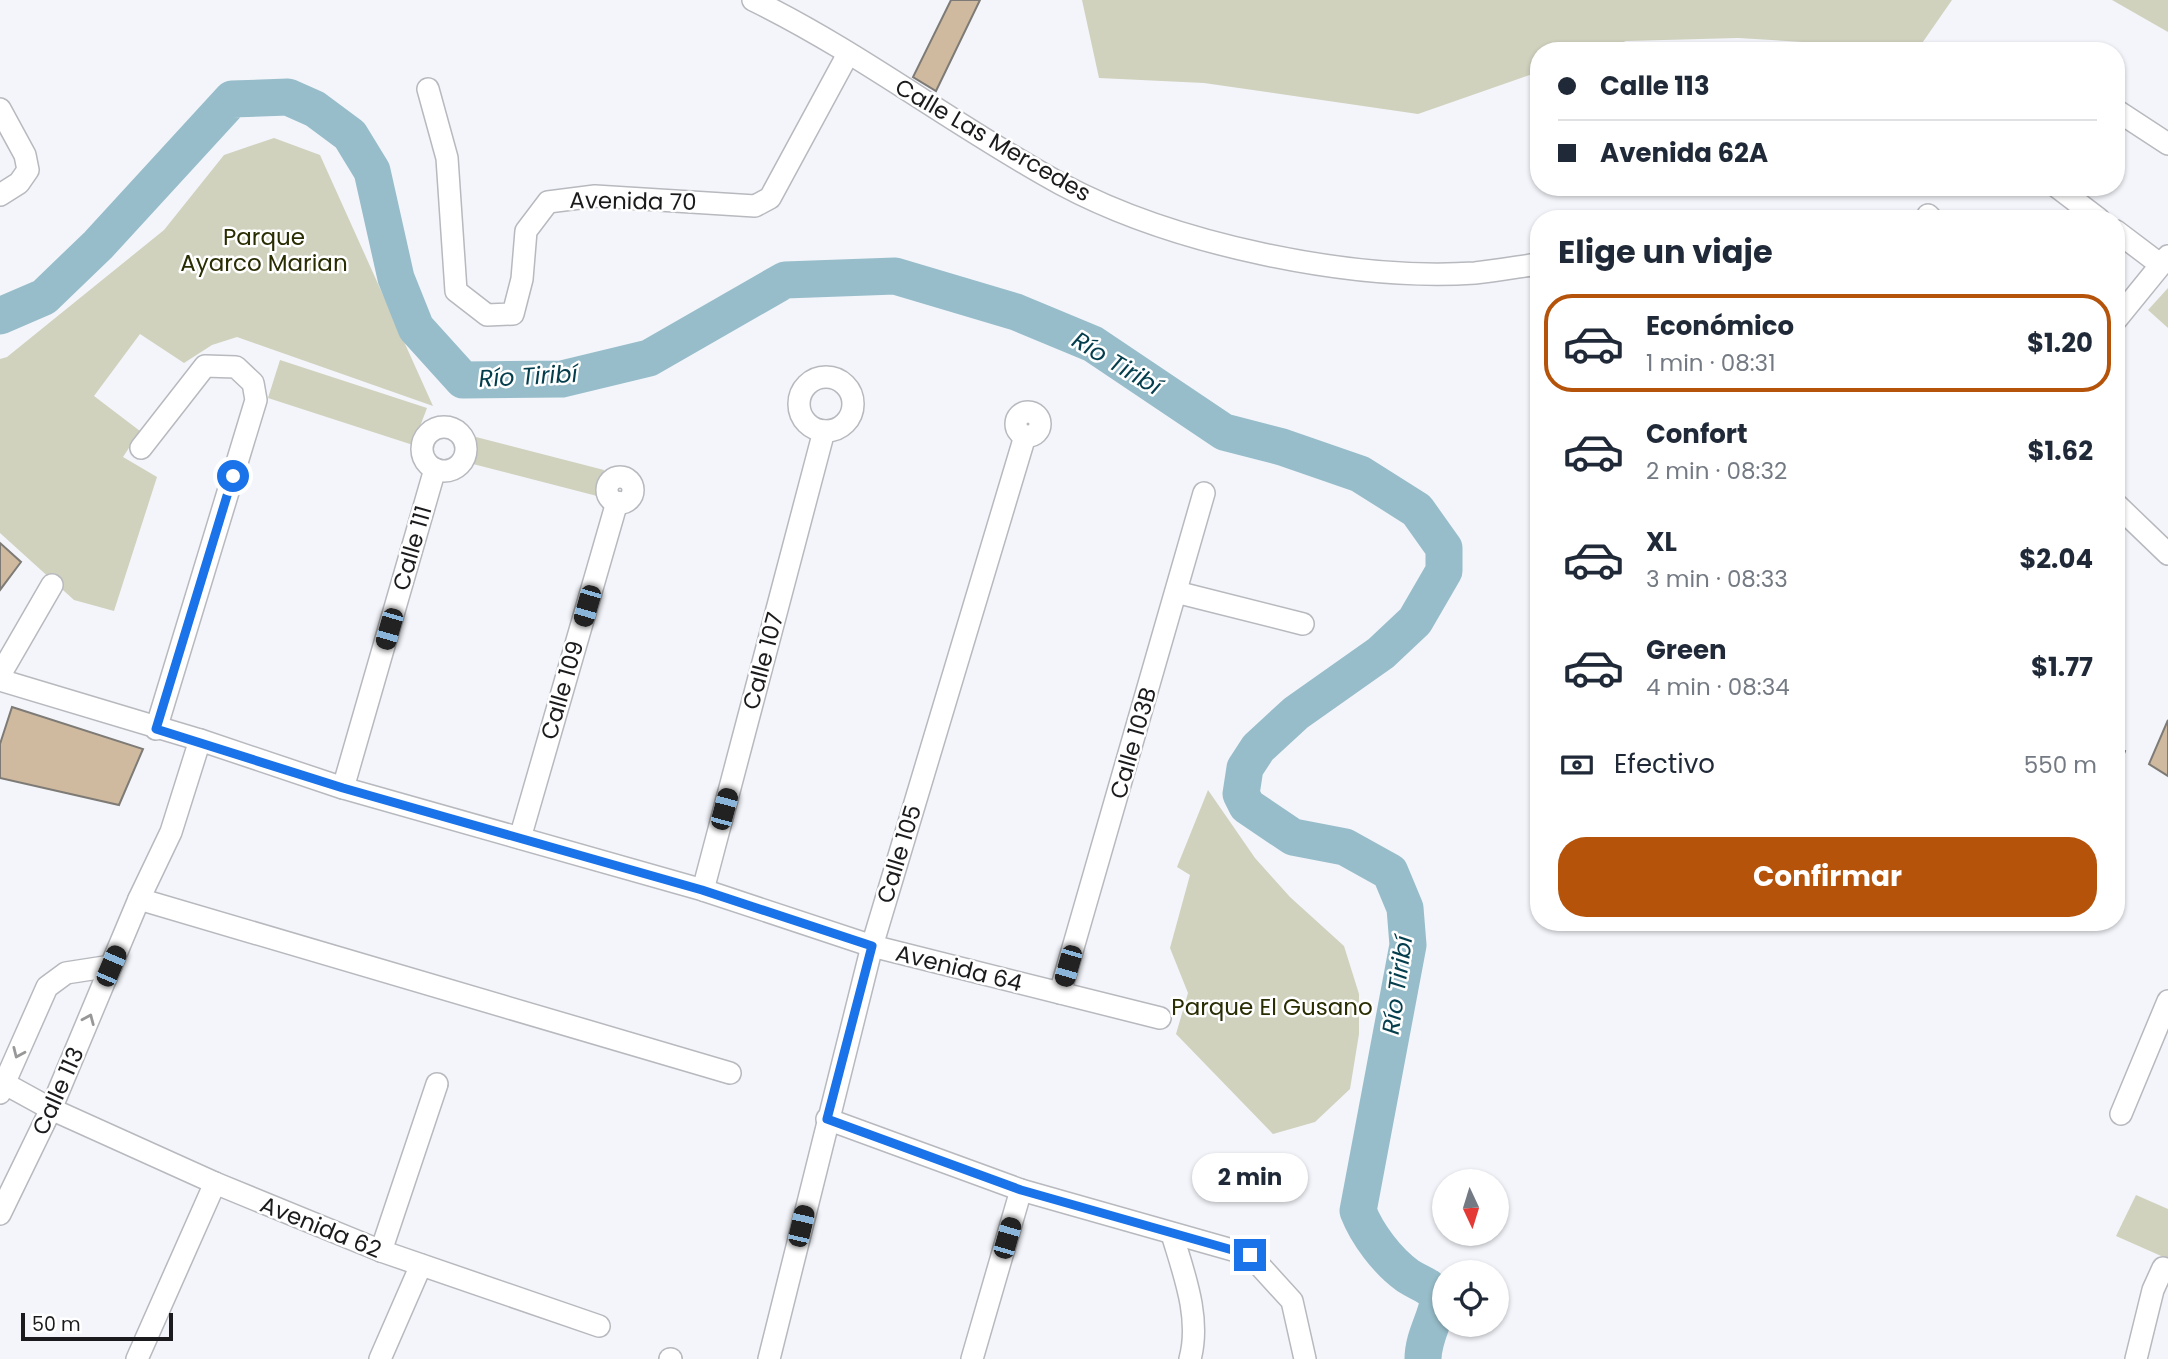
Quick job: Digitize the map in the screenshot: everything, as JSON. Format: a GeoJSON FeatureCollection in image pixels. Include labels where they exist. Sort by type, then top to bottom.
{"type":"FeatureCollection","features":[{"type":"Feature","properties":{"kind":"street","name":"Calle Las Mercedes"},"geometry":{"type":"LineString","coordinates":[[753,0],[848,54],[1062,184],[1133,217],[1224,245],[1353,270],[1475,273],[1530,265]]}},
{"type":"Feature","properties":{"kind":"street","name":"Avenida 70"},"geometry":{"type":"LineString","coordinates":[[428,89],[447,159],[456,291],[487,315],[513,314],[522,279],[526,231],[548,202],[595,196],[755,206],[770,198],[848,54]]}},
{"type":"Feature","properties":{"kind":"street"},"geometry":{"type":"LineString","coordinates":[[0,109],[25,155],[28,170],[19,183],[0,195]]}},
{"type":"Feature","properties":{"kind":"street"},"geometry":{"type":"LineString","coordinates":[[2125,116],[2168,144]]}},
{"type":"Feature","properties":{"kind":"street"},"geometry":{"type":"LineString","coordinates":[[2069,196],[2087,210]]}},
{"type":"Feature","properties":{"kind":"street"},"geometry":{"type":"LineString","coordinates":[[2125,236],[2164,260],[2125,309]]}},
{"type":"Feature","properties":{"kind":"street"},"geometry":{"type":"LineString","coordinates":[[141,448],[205,366],[236,367],[253,383],[256,400],[156,729]]}},
{"type":"Feature","properties":{"kind":"street","name":"Calle 107"},"geometry":{"type":"LineString","coordinates":[[702,890],[824,431]]}},
{"type":"Feature","properties":{"kind":"street","name":"Calle 105"},"geometry":{"type":"LineString","coordinates":[[769,1359],[872,946],[1025,436]]}},
{"type":"Feature","properties":{"kind":"street","name":"Calle 111"},"geometry":{"type":"LineString","coordinates":[[343,788],[435,469]]}},
{"type":"Feature","properties":{"kind":"street","name":"Calle 103B"},"geometry":{"type":"LineString","coordinates":[[1060,993],[1203,493]]}},
{"type":"Feature","properties":{"kind":"street","name":"Calle 109"},"geometry":{"type":"LineString","coordinates":[[520,838],[617,502]]}},
{"type":"Feature","properties":{"kind":"street"},"geometry":{"type":"LineString","coordinates":[[2125,513],[2168,554]]}},
{"type":"Feature","properties":{"kind":"street"},"geometry":{"type":"LineString","coordinates":[[0,678],[52,585]]}},
{"type":"Feature","properties":{"kind":"street"},"geometry":{"type":"LineString","coordinates":[[1176,592],[1303,624]]}},
{"type":"Feature","properties":{"kind":"street","name":"Avenida 64"},"geometry":{"type":"LineString","coordinates":[[0,678],[343,788],[702,890],[872,946],[1160,1018]]}},
{"type":"Feature","properties":{"kind":"street","name":"Calle 113"},"geometry":{"type":"LineString","coordinates":[[0,1214],[51,1109],[139,900],[171,832],[200,740]]}},
{"type":"Feature","properties":{"kind":"street"},"geometry":{"type":"LineString","coordinates":[[139,900],[730,1073]]}},
{"type":"Feature","properties":{"kind":"street"},"geometry":{"type":"LineString","coordinates":[[2,1086],[47,987],[66,972],[111,966]]}},
{"type":"Feature","properties":{"kind":"street"},"geometry":{"type":"LineString","coordinates":[[2122,1114],[2168,1002]]}},
{"type":"Feature","properties":{"kind":"street"},"geometry":{"type":"LineString","coordinates":[[381,1251],[437,1084]]}},
{"type":"Feature","properties":{"kind":"street","name":"Avenida 62"},"geometry":{"type":"LineString","coordinates":[[2,1086],[215,1183],[381,1251],[599,1326]]}},
{"type":"Feature","properties":{"kind":"street"},"geometry":{"type":"LineString","coordinates":[[827,1119],[1021,1190],[1250,1255],[1292,1301],[1305,1359]]}},
{"type":"Feature","properties":{"kind":"street"},"geometry":{"type":"LineString","coordinates":[[137,1359],[215,1183]]}},
{"type":"Feature","properties":{"kind":"street"},"geometry":{"type":"LineString","coordinates":[[972,1359],[1021,1190]]}},
{"type":"Feature","properties":{"kind":"street"},"geometry":{"type":"LineString","coordinates":[[1171,1234],[1190,1293],[1195,1342],[1190,1359]]}},
{"type":"Feature","properties":{"kind":"street"},"geometry":{"type":"LineString","coordinates":[[380,1359],[421,1265]]}},
{"type":"Feature","properties":{"kind":"street"},"geometry":{"type":"LineString","coordinates":[[2136,1359],[2153,1290],[2166,1269]]}},
{"type":"Feature","properties":{"kind":"green space"},"geometry":{"type":"Polygon","coordinates":[[[1082,0],[1952,0],[1923,42],[1803,42],[1738,38],[1530,42],[1530,75],[1418,114],[1204,83],[1099,78],[1082,0]]]}},
{"type":"Feature","properties":{"kind":"green space"},"geometry":{"type":"Polygon","coordinates":[[[2112,0],[2168,0],[2168,32],[2112,0]]]}},
{"type":"Feature","properties":{"kind":"green space","name":"Parque Ayarco Marian"},"geometry":{"type":"Polygon","coordinates":[[[274,138],[320,155],[433,406],[237,337],[212,345],[184,363],[140,334],[94,396],[140,431],[123,457],[157,477],[114,611],[74,600],[0,533],[0,359],[7,357],[164,230],[224,155],[274,138]]]}},
{"type":"Feature","properties":{"kind":"green space"},"geometry":{"type":"Polygon","coordinates":[[[2168,288],[2168,328],[2148,310],[2168,288]]]}},
{"type":"Feature","properties":{"kind":"green space"},"geometry":{"type":"Polygon","coordinates":[[[280,360],[427,408],[413,445],[268,398],[280,360]]]}},
{"type":"Feature","properties":{"kind":"green space"},"geometry":{"type":"Polygon","coordinates":[[[476,437],[604,470],[597,496],[469,463],[476,437]]]}},
{"type":"Feature","properties":{"kind":"green space","name":"Parque El Gusano"},"geometry":{"type":"Polygon","coordinates":[[[1208,790],[1255,858],[1290,897],[1344,946],[1359,994],[1359,1034],[1350,1089],[1315,1122],[1273,1134],[1176,1034],[1188,993],[1170,948],[1190,875],[1177,867],[1208,790]]]}},
{"type":"Feature","properties":{"kind":"green space"},"geometry":{"type":"Polygon","coordinates":[[[2136,1195],[2168,1209],[2168,1259],[2116,1236],[2136,1195]]]}},
{"type":"Feature","properties":{"kind":"building"},"geometry":{"type":"Polygon","coordinates":[[[951,0],[980,0],[936,91],[913,77],[951,0]]]}},
{"type":"Feature","properties":{"kind":"building"},"geometry":{"type":"Polygon","coordinates":[[[0,543],[21,562],[0,590],[0,543]]]}},
{"type":"Feature","properties":{"kind":"building"},"geometry":{"type":"Polygon","coordinates":[[[12,707],[143,749],[119,805],[0,778],[0,744],[12,707]]]}},
{"type":"Feature","properties":{"kind":"building"},"geometry":{"type":"Polygon","coordinates":[[[2168,720],[2168,776],[2149,764],[2168,720]]]}},
{"type":"Feature","properties":{"kind":"waterway","name":"Río Tiribí"},"geometry":{"type":"LineString","coordinates":[[0,316],[44,297],[98,245],[232,99],[288,97],[315,109],[350,135],[372,171],[396,278],[416,328],[463,380],[562,379],[649,358],[785,280],[895,276],[1016,312],[1093,344],[1224,432],[1282,447],[1360,474],[1417,510],[1444,548],[1444,571],[1415,621],[1381,653],[1296,713],[1258,748],[1245,768],[1241,794],[1247,806],[1293,837],[1345,847],[1390,872],[1405,908],[1408,945],[1358,1211],[1372,1238],[1385,1255],[1408,1276],[1428,1287],[1439,1298],[1425,1343],[1423,1359]]}},
{"type":"Feature","properties":{"kind":"route"},"geometry":{"type":"LineString","coordinates":[[233,476],[156,729],[200,740],[343,788],[702,890],[872,946],[827,1119],[1021,1190],[1250,1255]]}}]}
